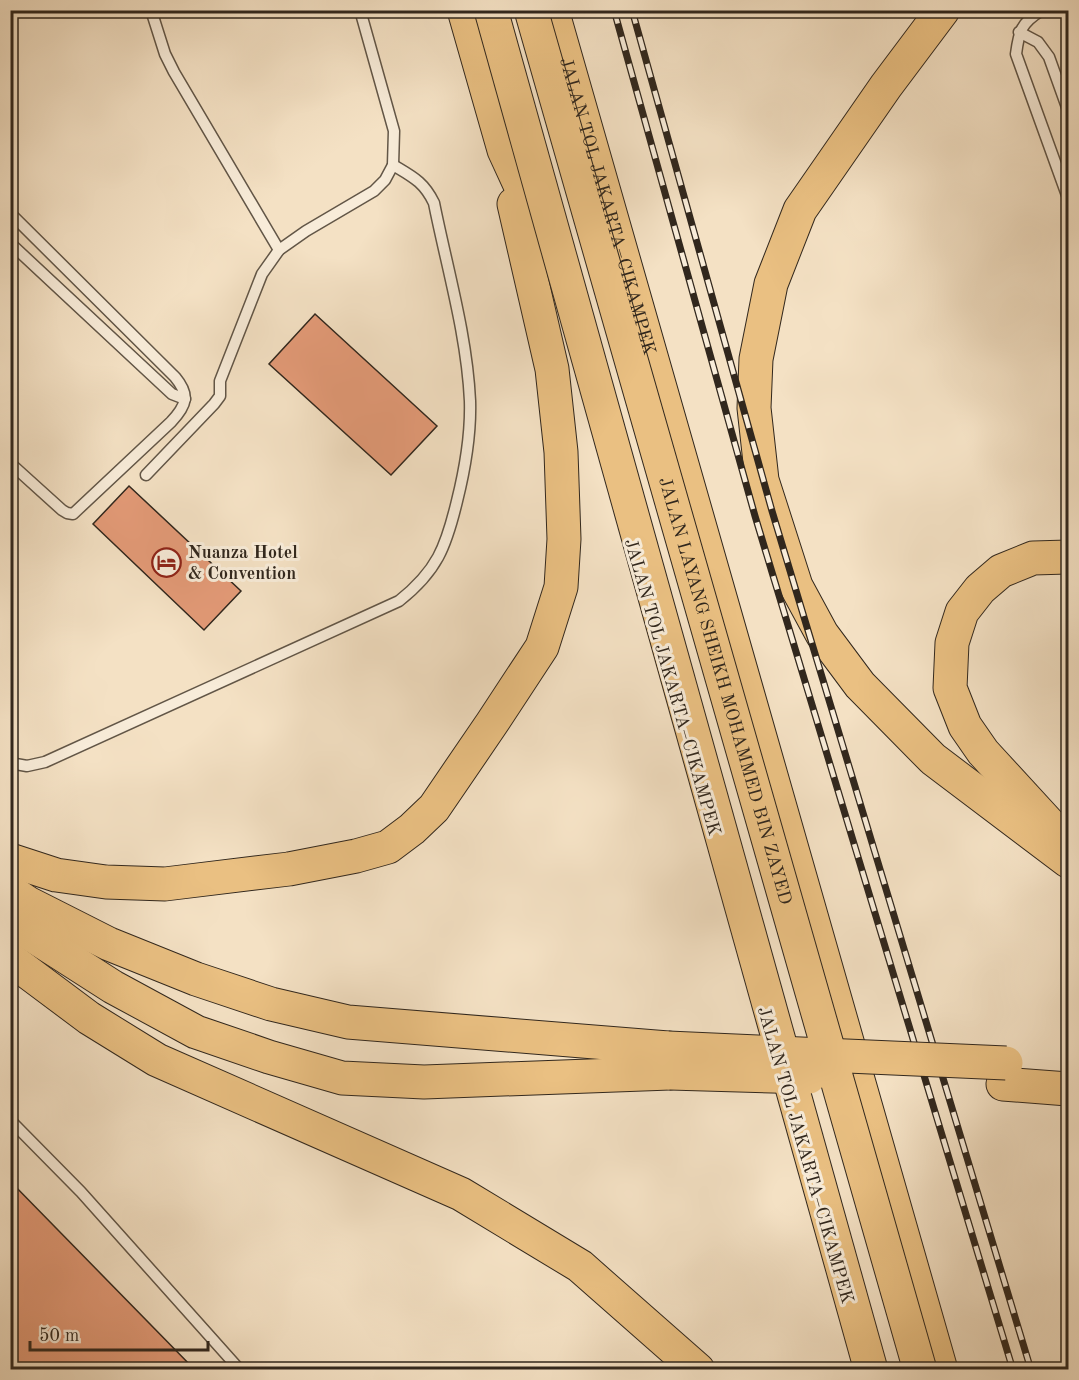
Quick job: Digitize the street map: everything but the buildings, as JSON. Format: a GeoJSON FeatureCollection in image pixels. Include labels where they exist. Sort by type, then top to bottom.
{"type":"FeatureCollection","features":[{"type":"Feature","properties":{"kind":"highway","name":"JALAN TOL JAKARTA–CIKAMPEK"},"geometry":{"type":"LineString","coordinates":[[464,10],[504,150],[544,234],[869,1370]]}},
{"type":"Feature","properties":{"kind":"highway"},"geometry":{"type":"LineString","coordinates":[[491,10],[869,1370]]}},
{"type":"Feature","properties":{"kind":"highway","name":"JALAN LAYANG SHEIKH MOHAMMED BIN ZAYED"},"geometry":{"type":"LineString","coordinates":[[531,10],[920,1370]]}},
{"type":"Feature","properties":{"kind":"highway","name":"JALAN TOL JAKARTA–CIKAMPEK"},"geometry":{"type":"LineString","coordinates":[[552,10],[941,1370]]}},
{"type":"Feature","properties":{"kind":"highway"},"geometry":{"type":"LineString","coordinates":[[943,10],[886,86],[801,210],[771,284],[756,359],[754,408],[762,480],[796,586],[822,634],[860,685],[933,759],[1068,861]]}},
{"type":"Feature","properties":{"kind":"highway"},"geometry":{"type":"LineString","coordinates":[[10,860],[56,875],[106,882],[165,884],[289,869],[356,856],[388,847],[412,829],[440,798],[542,647],[561,587],[564,539],[561,452],[552,369],[504,150]]}},
{"type":"Feature","properties":{"kind":"highway"},"geometry":{"type":"LineString","coordinates":[[1068,557],[1033,558],[1001,571],[980,588],[962,612],[952,643],[951,688],[965,726],[983,752],[1068,846]]}},
{"type":"Feature","properties":{"kind":"highway"},"geometry":{"type":"LineString","coordinates":[[10,891],[28,903],[109,944],[196,979],[271,1004],[348,1022],[669,1060],[1005,1073],[1068,1069]]}},
{"type":"Feature","properties":{"kind":"highway"},"geometry":{"type":"LineString","coordinates":[[10,921],[113,987],[196,1032],[269,1057],[342,1078],[424,1082],[669,1060]]}},
{"type":"Feature","properties":{"kind":"highway"},"geometry":{"type":"LineString","coordinates":[[10,959],[88,1018],[158,1060],[461,1194],[580,1266],[698,1370]]}},
{"type":"Feature","properties":{"kind":"highway"},"geometry":{"type":"LineString","coordinates":[[1005,1073],[1068,1089]]}},
{"type":"Feature","properties":{"kind":"lane"},"geometry":{"type":"LineString","coordinates":[[151,10],[165,54],[174,72],[279,250]]}},
{"type":"Feature","properties":{"kind":"lane"},"geometry":{"type":"LineString","coordinates":[[146,475],[220,396],[220,381],[262,274],[279,250],[306,231],[375,191],[385,180],[393,165],[394,131],[360,10]]}},
{"type":"Feature","properties":{"kind":"lane"},"geometry":{"type":"LineString","coordinates":[[1042,10],[1033,16],[1019,32],[1016,54],[1068,198]]}},
{"type":"Feature","properties":{"kind":"lane"},"geometry":{"type":"LineString","coordinates":[[1019,32],[1038,42],[1049,57],[1068,110]]}},
{"type":"Feature","properties":{"kind":"lane"},"geometry":{"type":"LineString","coordinates":[[10,763],[27,766],[45,762],[399,601],[418,586],[435,566],[450,533],[464,470],[470,403],[465,356],[434,203],[428,189],[393,165]]}},
{"type":"Feature","properties":{"kind":"lane"},"geometry":{"type":"LineString","coordinates":[[10,462],[62,510],[73,514],[171,422],[183,409],[185,399],[184,386],[12,218]]}},
{"type":"Feature","properties":{"kind":"lane"},"geometry":{"type":"LineString","coordinates":[[10,243],[172,394],[185,399]]}},
{"type":"Feature","properties":{"kind":"lane"},"geometry":{"type":"LineString","coordinates":[[10,1120],[81,1192],[240,1370]]}},
{"type":"Feature","properties":{"kind":"railway"},"geometry":{"type":"LineString","coordinates":[[614,10],[755,516],[1013,1370]]}},
{"type":"Feature","properties":{"kind":"railway"},"geometry":{"type":"LineString","coordinates":[[632,10],[772,511],[1031,1370]]}},
{"type":"Feature","properties":{"kind":"place","name":"Nuanza Hotel & Convention"},"geometry":{"type":"Point","coordinates":[167,562]}}]}
